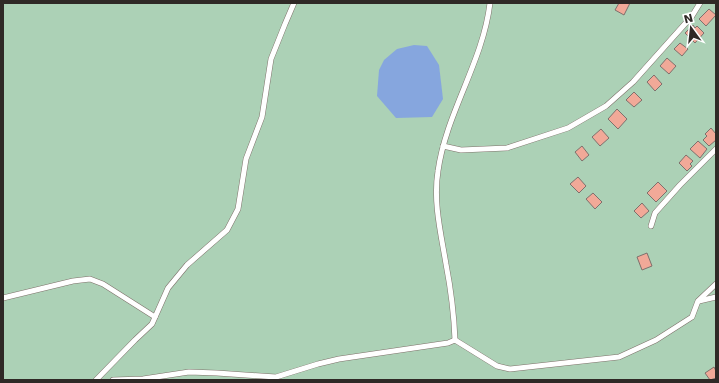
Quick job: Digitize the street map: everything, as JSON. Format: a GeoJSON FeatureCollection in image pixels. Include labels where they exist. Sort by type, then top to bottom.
{"type":"FeatureCollection","features":[{"type":"Feature","properties":{"kind":"lane"},"geometry":{"type":"LineString","coordinates":[[96,380],[152,324],[168,288],[187,265],[227,230],[238,209],[246,159],[262,117],[271,59],[284,24],[294,3]]}},
{"type":"Feature","properties":{"kind":"lane"},"geometry":{"type":"LineString","coordinates":[[455,340],[453,306],[437,214],[438,172],[443,146],[474,63],[485,27],[490,3]]}},
{"type":"Feature","properties":{"kind":"lane"},"geometry":{"type":"LineString","coordinates":[[443,146],[461,150],[507,148],[568,128],[606,106],[633,82],[692,16],[700,3]]}},
{"type":"Feature","properties":{"kind":"lane"},"geometry":{"type":"LineString","coordinates":[[651,226],[654,213],[716,149]]}},
{"type":"Feature","properties":{"kind":"lane"},"geometry":{"type":"LineString","coordinates":[[3,298],[73,280],[90,279],[103,284],[155,317]]}},
{"type":"Feature","properties":{"kind":"lane"},"geometry":{"type":"LineString","coordinates":[[455,340],[497,366],[510,369],[619,357],[656,340],[692,317],[698,301],[716,284]]}},
{"type":"Feature","properties":{"kind":"lane"},"geometry":{"type":"LineString","coordinates":[[698,301],[716,297]]}},
{"type":"Feature","properties":{"kind":"lane"},"geometry":{"type":"LineString","coordinates":[[113,380],[189,372],[276,377],[340,359],[448,343],[455,340]]}},
{"type":"Feature","properties":{"kind":"green space"},"geometry":{"type":"Polygon","coordinates":[[[3,3],[716,3],[716,380],[3,380],[3,3]]]}},
{"type":"Feature","properties":{"kind":"water"},"geometry":{"type":"Polygon","coordinates":[[[414,45],[427,46],[439,65],[443,99],[432,117],[396,118],[377,96],[379,70],[384,60],[397,49],[414,45]]]}},
{"type":"Feature","properties":{"kind":"building"},"geometry":{"type":"Polygon","coordinates":[[[619,3],[630,3],[624,15],[615,10],[619,3]]]}},
{"type":"Feature","properties":{"kind":"building"},"geometry":{"type":"Polygon","coordinates":[[[709,9],[716,15],[706,26],[699,19],[709,9]]]}},
{"type":"Feature","properties":{"kind":"building"},"geometry":{"type":"Polygon","coordinates":[[[693,25],[695,28],[697,26],[704,33],[695,43],[685,33],[693,25]]]}},
{"type":"Feature","properties":{"kind":"building"},"geometry":{"type":"Polygon","coordinates":[[[680,43],[688,49],[682,56],[674,49],[680,43]]]}},
{"type":"Feature","properties":{"kind":"building"},"geometry":{"type":"Polygon","coordinates":[[[667,58],[676,66],[669,74],[660,66],[667,58]]]}},
{"type":"Feature","properties":{"kind":"building"},"geometry":{"type":"Polygon","coordinates":[[[654,75],[662,84],[655,91],[647,82],[654,75]]]}},
{"type":"Feature","properties":{"kind":"building"},"geometry":{"type":"Polygon","coordinates":[[[634,92],[642,100],[634,107],[626,100],[634,92]]]}},
{"type":"Feature","properties":{"kind":"building"},"geometry":{"type":"Polygon","coordinates":[[[617,109],[627,119],[618,129],[608,119],[617,109]]]}},
{"type":"Feature","properties":{"kind":"building"},"geometry":{"type":"Polygon","coordinates":[[[711,128],[716,134],[716,140],[709,146],[703,140],[707,136],[705,134],[711,128]]]}},
{"type":"Feature","properties":{"kind":"building"},"geometry":{"type":"Polygon","coordinates":[[[601,129],[609,138],[600,146],[592,137],[601,129]]]}},
{"type":"Feature","properties":{"kind":"building"},"geometry":{"type":"Polygon","coordinates":[[[698,141],[707,149],[700,158],[690,149],[698,141]]]}},
{"type":"Feature","properties":{"kind":"building"},"geometry":{"type":"Polygon","coordinates":[[[582,146],[589,155],[582,161],[575,152],[582,146]]]}},
{"type":"Feature","properties":{"kind":"building"},"geometry":{"type":"Polygon","coordinates":[[[686,155],[693,161],[690,164],[692,166],[687,171],[679,163],[686,155]]]}},
{"type":"Feature","properties":{"kind":"building"},"geometry":{"type":"Polygon","coordinates":[[[578,177],[586,186],[579,193],[570,184],[578,177]]]}},
{"type":"Feature","properties":{"kind":"building"},"geometry":{"type":"Polygon","coordinates":[[[658,182],[667,191],[656,202],[647,193],[658,182]]]}},
{"type":"Feature","properties":{"kind":"building"},"geometry":{"type":"Polygon","coordinates":[[[593,193],[602,202],[595,209],[586,199],[593,193]]]}},
{"type":"Feature","properties":{"kind":"building"},"geometry":{"type":"Polygon","coordinates":[[[642,203],[649,211],[641,218],[634,211],[642,203]]]}},
{"type":"Feature","properties":{"kind":"building"},"geometry":{"type":"Polygon","coordinates":[[[647,253],[652,266],[642,270],[637,257],[647,253]]]}},
{"type":"Feature","properties":{"kind":"building"},"geometry":{"type":"Polygon","coordinates":[[[714,367],[716,371],[716,378],[710,380],[705,373],[714,367]]]}}]}
